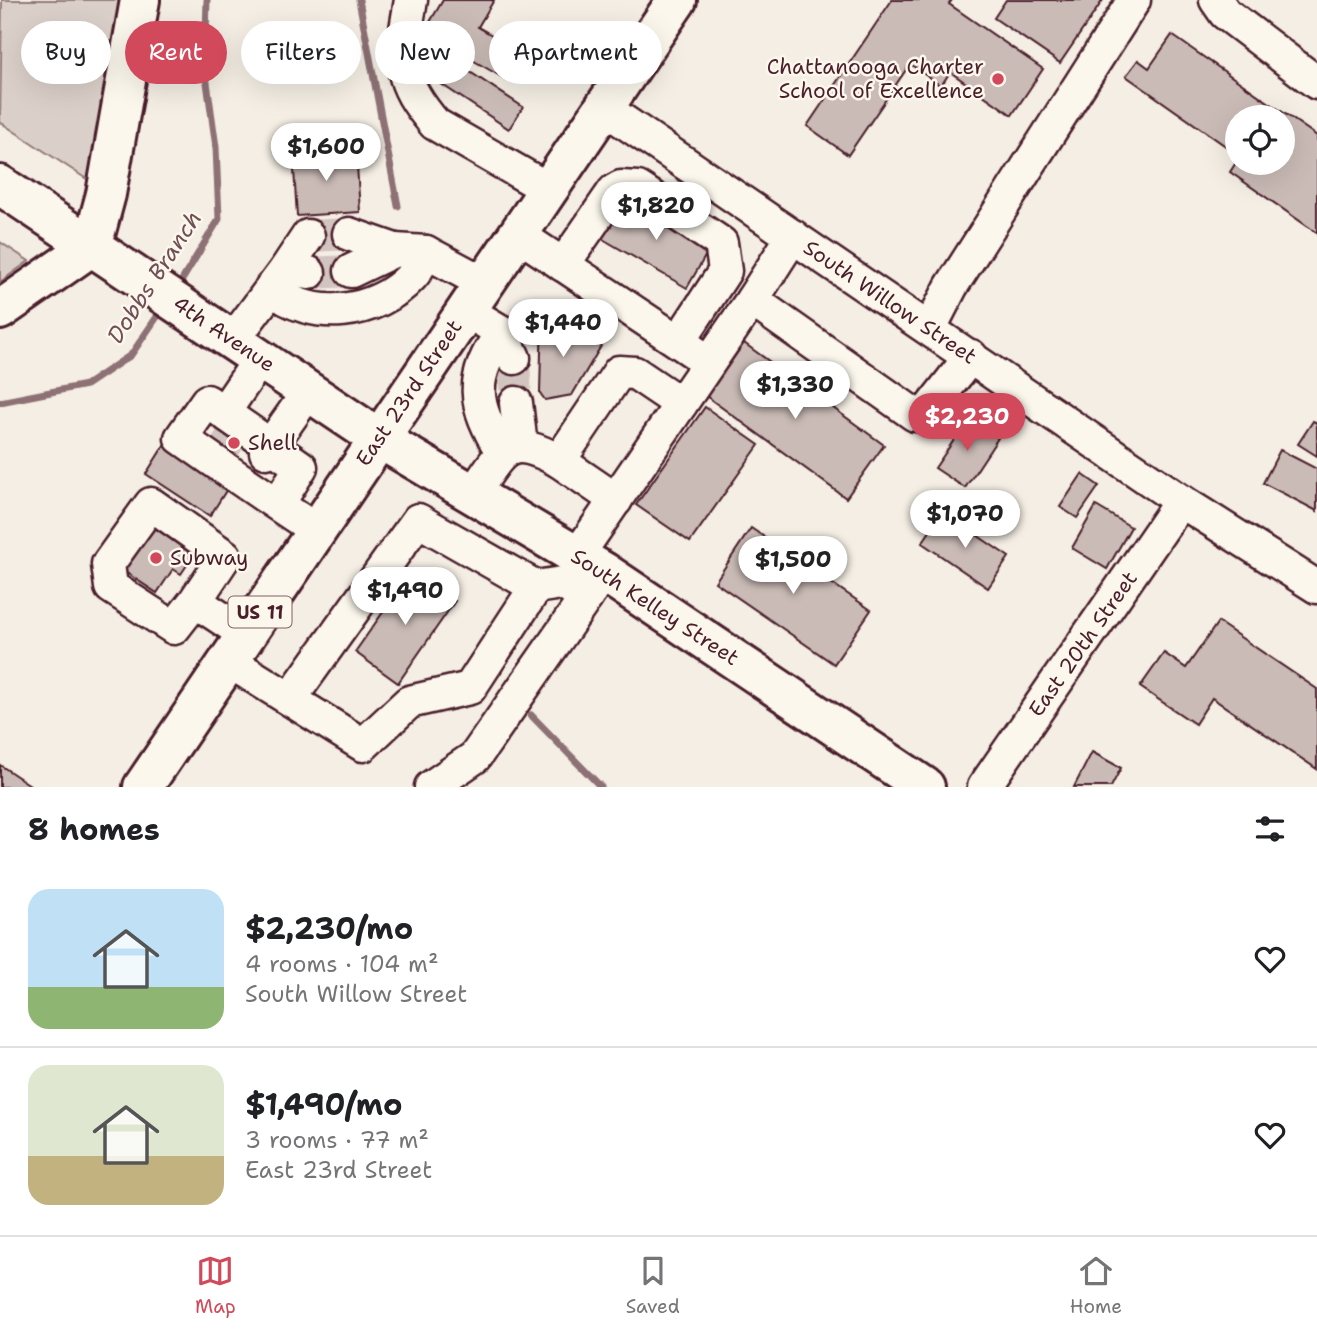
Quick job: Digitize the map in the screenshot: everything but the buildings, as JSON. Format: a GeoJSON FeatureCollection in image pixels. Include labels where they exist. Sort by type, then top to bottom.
{"type":"FeatureCollection","features":[{"type":"Feature","properties":{"kind":"main road"},"geometry":{"type":"LineString","coordinates":[[0,310],[92,246],[106,194],[140,0]]}},
{"type":"Feature","properties":{"kind":"main road","name":"East 23rd Street"},"geometry":{"type":"LineString","coordinates":[[143,787],[677,0]]}},
{"type":"Feature","properties":{"kind":"main road","name":"4th Avenue"},"geometry":{"type":"LineString","coordinates":[[0,185],[378,438]]}},
{"type":"Feature","properties":{"kind":"main road","name":"South Kelley Street"},"geometry":{"type":"LineString","coordinates":[[378,438],[487,503],[589,575],[925,787]]}},
{"type":"Feature","properties":{"kind":"street"},"geometry":{"type":"LineString","coordinates":[[411,0],[404,43],[404,77],[422,108],[435,124],[548,189]]}},
{"type":"Feature","properties":{"kind":"street"},"geometry":{"type":"LineString","coordinates":[[930,328],[951,287],[1134,0]]}},
{"type":"Feature","properties":{"kind":"street"},"geometry":{"type":"LineString","coordinates":[[1216,0],[1224,13],[1317,83]]}},
{"type":"Feature","properties":{"kind":"street","name":"South Willow Street"},"geometry":{"type":"LineString","coordinates":[[604,108],[1181,501],[1317,587]]}},
{"type":"Feature","properties":{"kind":"street"},"geometry":{"type":"LineString","coordinates":[[563,265],[614,191],[621,187],[638,188],[721,243],[725,271],[680,341]]}},
{"type":"Feature","properties":{"kind":"street"},"geometry":{"type":"LineString","coordinates":[[349,234],[395,250],[426,252],[475,297],[508,345],[486,355],[477,382],[485,423],[511,449]]}},
{"type":"Feature","properties":{"kind":"street"},"geometry":{"type":"LineString","coordinates":[[517,234],[710,362]]}},
{"type":"Feature","properties":{"kind":"street"},"geometry":{"type":"LineString","coordinates":[[227,437],[247,350],[289,277],[308,236]]}},
{"type":"Feature","properties":{"kind":"street"},"geometry":{"type":"LineString","coordinates":[[432,787],[475,757],[589,575],[616,500],[793,236]]}},
{"type":"Feature","properties":{"kind":"street"},"geometry":{"type":"LineString","coordinates":[[351,271],[395,250]]}},
{"type":"Feature","properties":{"kind":"street"},"geometry":{"type":"LineString","coordinates":[[289,277],[287,301],[339,311],[364,308],[413,275],[426,252]]}},
{"type":"Feature","properties":{"kind":"street"},"geometry":{"type":"LineString","coordinates":[[752,300],[915,415],[928,411],[971,356]]}},
{"type":"Feature","properties":{"kind":"street"},"geometry":{"type":"LineString","coordinates":[[559,461],[619,372],[635,373],[681,404]]}},
{"type":"Feature","properties":{"kind":"street"},"geometry":{"type":"LineString","coordinates":[[258,464],[309,391]]}},
{"type":"Feature","properties":{"kind":"street"},"geometry":{"type":"LineString","coordinates":[[478,553],[487,503],[511,449],[516,403]]}},
{"type":"Feature","properties":{"kind":"street"},"geometry":{"type":"LineString","coordinates":[[227,437],[258,464],[278,504],[316,530]]}},
{"type":"Feature","properties":{"kind":"street"},"geometry":{"type":"LineString","coordinates":[[227,437],[258,464],[301,467],[278,504]]}},
{"type":"Feature","properties":{"kind":"street"},"geometry":{"type":"LineString","coordinates":[[511,449],[533,446],[616,500]]}},
{"type":"Feature","properties":{"kind":"street","name":"East 20th Street"},"geometry":{"type":"LineString","coordinates":[[984,787],[1181,501]]}},
{"type":"Feature","properties":{"kind":"street"},"geometry":{"type":"LineString","coordinates":[[290,699],[418,520],[536,587],[589,575]]}},
{"type":"Feature","properties":{"kind":"street"},"geometry":{"type":"LineString","coordinates":[[195,601],[236,647],[290,699],[363,745],[409,702],[470,688],[536,587]]}},
{"type":"Feature","properties":{"kind":"shaded area"},"geometry":{"type":"Polygon","coordinates":[[[2,0],[125,0],[111,78],[111,21],[21,21],[21,84],[110,84],[94,172],[88,180],[0,122],[2,0]]]}},
{"type":"Feature","properties":{"kind":"shaded area"},"geometry":{"type":"Polygon","coordinates":[[[0,242],[29,261],[0,282],[0,242]]]}},
{"type":"Feature","properties":{"kind":"waterway","name":"Dobbs Branch"},"geometry":{"type":"LineString","coordinates":[[176,290],[219,219],[216,147],[205,68],[207,0]]}},
{"type":"Feature","properties":{"kind":"waterway"},"geometry":{"type":"LineString","coordinates":[[359,0],[398,206]]}},
{"type":"Feature","properties":{"kind":"waterway","name":"Dobbs Branch"},"geometry":{"type":"LineString","coordinates":[[0,402],[86,385],[131,355],[163,308]]}},
{"type":"Feature","properties":{"kind":"waterway"},"geometry":{"type":"LineString","coordinates":[[531,715],[601,787]]}},
{"type":"Feature","properties":{"kind":"tunnel"},"geometry":{"type":"LineString","coordinates":[[308,236],[349,234]]}},
{"type":"Feature","properties":{"kind":"tunnel"},"geometry":{"type":"LineString","coordinates":[[309,273],[351,271]]}},
{"type":"Feature","properties":{"kind":"tunnel"},"geometry":{"type":"LineString","coordinates":[[514,358],[516,403]]}},
{"type":"Feature","properties":{"kind":"tunnel"},"geometry":{"type":"LineString","coordinates":[[221,454],[235,431]]}},
{"type":"Feature","properties":{"kind":"place","name":"Chattanooga Charter School of Excellence"},"geometry":{"type":"Point","coordinates":[998,79]}},
{"type":"Feature","properties":{"kind":"place","name":"Shell"},"geometry":{"type":"Point","coordinates":[234,443]}},
{"type":"Feature","properties":{"kind":"place","name":"Subway"},"geometry":{"type":"Point","coordinates":[156,558]}}]}
